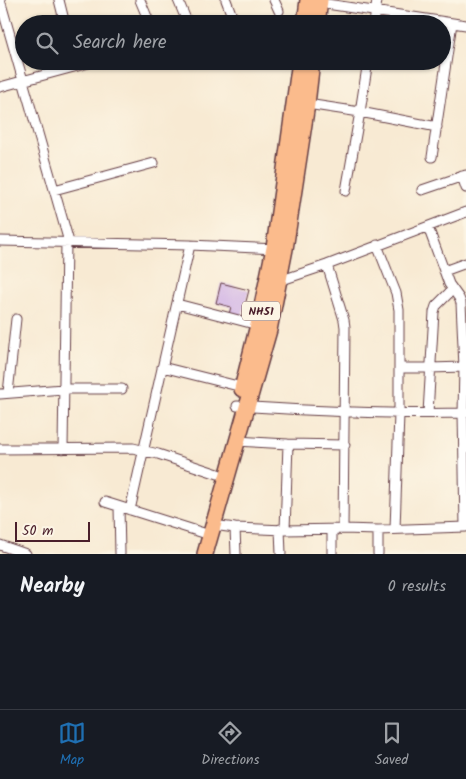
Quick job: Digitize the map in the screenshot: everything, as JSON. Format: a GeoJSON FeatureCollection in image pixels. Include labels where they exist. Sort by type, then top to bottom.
{"type":"FeatureCollection","features":[{"type":"Feature","properties":{"kind":"highway"},"geometry":{"type":"LineString","coordinates":[[309,15],[316,1]]}},
{"type":"Feature","properties":{"kind":"highway"},"geometry":{"type":"LineString","coordinates":[[316,1],[317,15]]}},
{"type":"Feature","properties":{"kind":"highway","name":"NH51"},"geometry":{"type":"LineString","coordinates":[[205,554],[218,474],[269,330],[279,281],[280,249],[299,70]]}},
{"type":"Feature","properties":{"kind":"highway","name":"NH51"},"geometry":{"type":"LineString","coordinates":[[195,554],[208,531],[237,441],[242,406],[242,387],[280,249],[307,104],[311,70]]}},
{"type":"Feature","properties":{"kind":"street"},"geometry":{"type":"LineString","coordinates":[[0,0],[2,13],[15,54]]}},
{"type":"Feature","properties":{"kind":"street"},"geometry":{"type":"LineString","coordinates":[[59,0],[63,15]]}},
{"type":"Feature","properties":{"kind":"street"},"geometry":{"type":"LineString","coordinates":[[140,0],[146,15]]}},
{"type":"Feature","properties":{"kind":"street"},"geometry":{"type":"LineString","coordinates":[[178,0],[184,15]]}},
{"type":"Feature","properties":{"kind":"street"},"geometry":{"type":"LineString","coordinates":[[226,0],[232,15]]}},
{"type":"Feature","properties":{"kind":"street"},"geometry":{"type":"LineString","coordinates":[[274,0],[279,10]]}},
{"type":"Feature","properties":{"kind":"street"},"geometry":{"type":"LineString","coordinates":[[375,15],[377,0]]}},
{"type":"Feature","properties":{"kind":"street"},"geometry":{"type":"LineString","coordinates":[[316,1],[405,15]]}},
{"type":"Feature","properties":{"kind":"street"},"geometry":{"type":"LineString","coordinates":[[451,30],[452,23],[466,25]]}},
{"type":"Feature","properties":{"kind":"street"},"geometry":{"type":"LineString","coordinates":[[20,70],[67,242],[63,449]]}},
{"type":"Feature","properties":{"kind":"street"},"geometry":{"type":"LineString","coordinates":[[0,87],[56,70]]}},
{"type":"Feature","properties":{"kind":"street"},"geometry":{"type":"LineString","coordinates":[[346,191],[367,70]]}},
{"type":"Feature","properties":{"kind":"street"},"geometry":{"type":"LineString","coordinates":[[432,158],[445,70]]}},
{"type":"Feature","properties":{"kind":"street"},"geometry":{"type":"LineString","coordinates":[[307,104],[437,127]]}},
{"type":"Feature","properties":{"kind":"street"},"geometry":{"type":"LineString","coordinates":[[54,190],[154,163]]}},
{"type":"Feature","properties":{"kind":"street"},"geometry":{"type":"LineString","coordinates":[[422,190],[464,176],[466,188]]}},
{"type":"Feature","properties":{"kind":"street"},"geometry":{"type":"LineString","coordinates":[[279,281],[466,212]]}},
{"type":"Feature","properties":{"kind":"street"},"geometry":{"type":"LineString","coordinates":[[105,502],[208,531],[235,528],[395,530],[466,527],[464,367],[461,303],[452,290],[428,227]]}},
{"type":"Feature","properties":{"kind":"street"},"geometry":{"type":"LineString","coordinates":[[0,241],[280,249]]}},
{"type":"Feature","properties":{"kind":"street"},"geometry":{"type":"LineString","coordinates":[[130,510],[190,245]]}},
{"type":"Feature","properties":{"kind":"street"},"geometry":{"type":"LineString","coordinates":[[377,245],[399,310],[399,414],[395,530]]}},
{"type":"Feature","properties":{"kind":"street"},"geometry":{"type":"LineString","coordinates":[[444,271],[466,263]]}},
{"type":"Feature","properties":{"kind":"street"},"geometry":{"type":"LineString","coordinates":[[326,264],[345,327],[343,529]]}},
{"type":"Feature","properties":{"kind":"street"},"geometry":{"type":"LineString","coordinates":[[428,413],[435,308],[452,290]]}},
{"type":"Feature","properties":{"kind":"street"},"geometry":{"type":"LineString","coordinates":[[177,304],[258,325]]}},
{"type":"Feature","properties":{"kind":"street"},"geometry":{"type":"LineString","coordinates":[[16,319],[4,394],[64,389],[122,390]]}},
{"type":"Feature","properties":{"kind":"street"},"geometry":{"type":"LineString","coordinates":[[162,367],[242,387]]}},
{"type":"Feature","properties":{"kind":"street"},"geometry":{"type":"LineString","coordinates":[[399,368],[464,367]]}},
{"type":"Feature","properties":{"kind":"street"},"geometry":{"type":"LineString","coordinates":[[242,406],[399,414],[464,413]]}},
{"type":"Feature","properties":{"kind":"street"},"geometry":{"type":"LineString","coordinates":[[237,441],[345,445]]}},
{"type":"Feature","properties":{"kind":"street"},"geometry":{"type":"LineString","coordinates":[[281,554],[288,444]]}},
{"type":"Feature","properties":{"kind":"street"},"geometry":{"type":"LineString","coordinates":[[0,449],[133,448],[218,474]]}},
{"type":"Feature","properties":{"kind":"street"},"geometry":{"type":"LineString","coordinates":[[119,507],[120,554]]}},
{"type":"Feature","properties":{"kind":"street"},"geometry":{"type":"LineString","coordinates":[[235,528],[236,554]]}},
{"type":"Feature","properties":{"kind":"street"},"geometry":{"type":"LineString","coordinates":[[332,529],[332,554]]}},
{"type":"Feature","properties":{"kind":"street"},"geometry":{"type":"LineString","coordinates":[[378,530],[378,554]]}},
{"type":"Feature","properties":{"kind":"street"},"geometry":{"type":"LineString","coordinates":[[0,545],[26,554]]}},
{"type":"Feature","properties":{"kind":"building"},"geometry":{"type":"Polygon","coordinates":[[[221,283],[249,290],[242,317],[229,314],[231,307],[216,303],[221,283]]]}}]}
